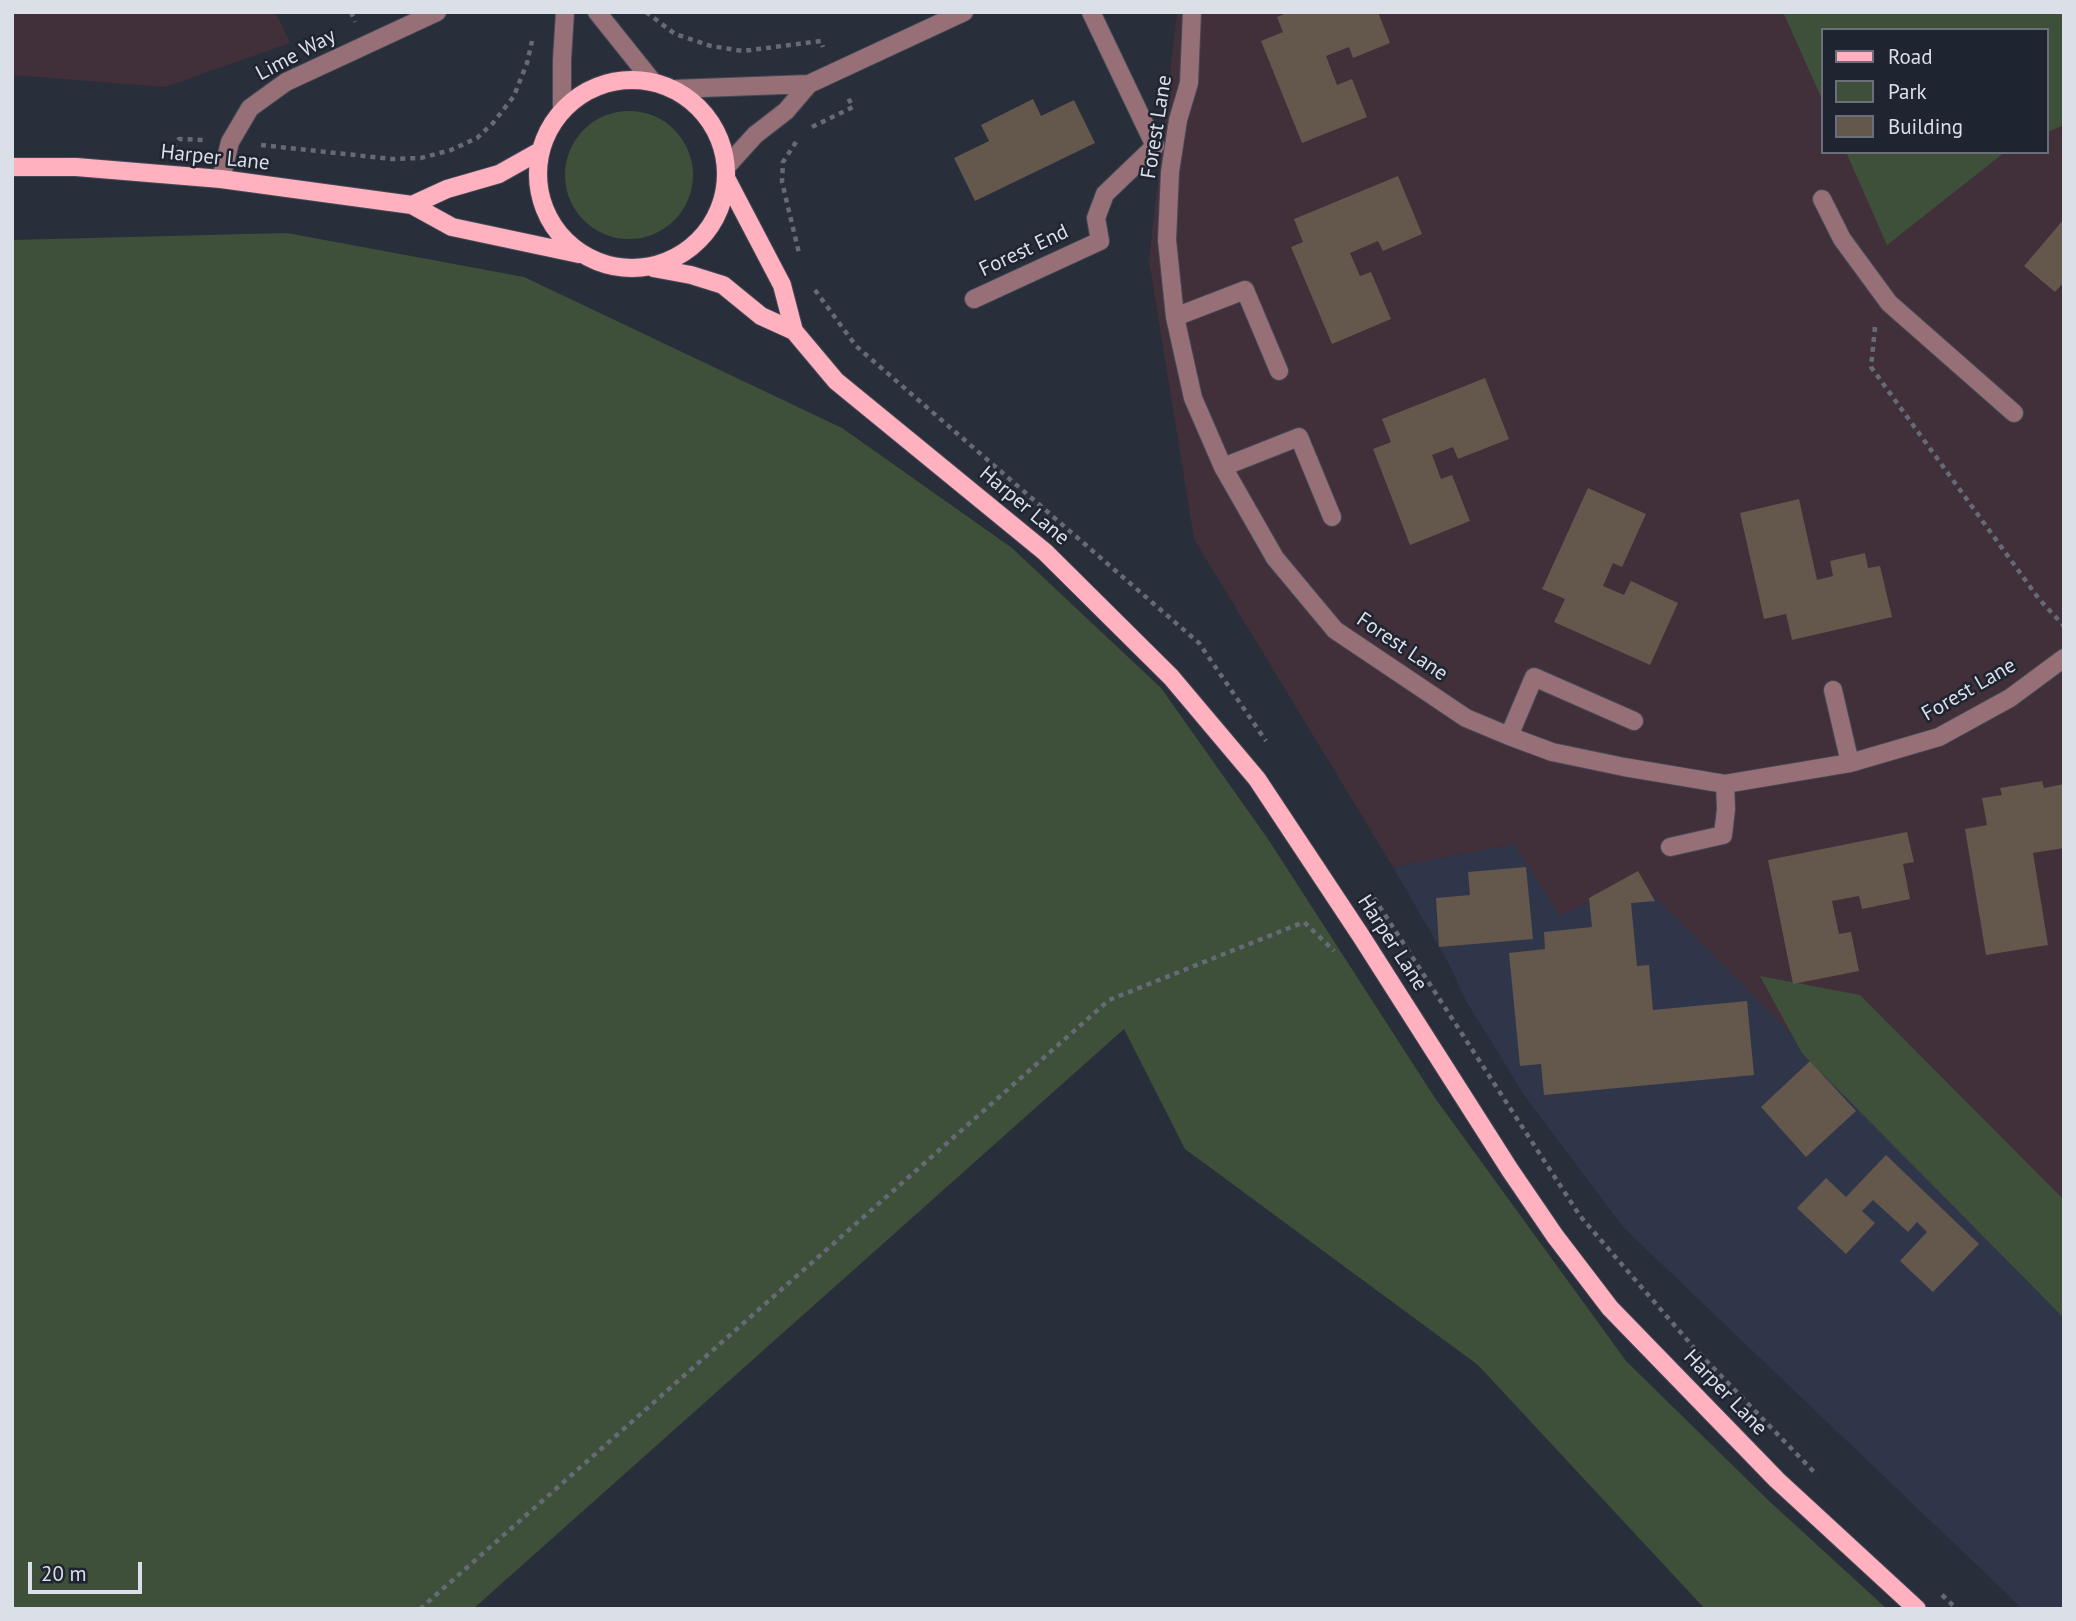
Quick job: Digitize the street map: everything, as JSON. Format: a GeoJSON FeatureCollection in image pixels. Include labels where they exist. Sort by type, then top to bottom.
{"type":"FeatureCollection","features":[{"type":"Feature","properties":{"kind":"main road"},"geometry":{"type":"LineString","coordinates":[[620,80],[653,82],[674,89],[695,103],[722,142],[727,173],[720,211],[703,237],[679,257],[650,268],[626,269],[603,265],[582,255],[563,240],[549,220],[541,198],[537,174],[541,151],[549,130],[562,111],[588,90],[620,80]]}},
{"type":"Feature","properties":{"kind":"main road"},"geometry":{"type":"LineString","coordinates":[[412,205],[447,189],[499,174],[541,151]]}},
{"type":"Feature","properties":{"kind":"main road","name":"Harper Lane"},"geometry":{"type":"LineString","coordinates":[[12,167],[76,167],[221,180],[412,205],[452,227],[582,255]]}},
{"type":"Feature","properties":{"kind":"main road","name":"Harper Lane"},"geometry":{"type":"LineString","coordinates":[[727,173],[782,285],[794,331],[836,381],[1045,552],[1171,677],[1257,779],[1510,1170],[1555,1237],[1610,1308],[1777,1480],[1917,1609]]}},
{"type":"Feature","properties":{"kind":"main road","name":"Harper Lane"},"geometry":{"type":"LineString","coordinates":[[650,268],[691,275],[723,285],[761,316],[794,331]]}},
{"type":"Feature","properties":{"kind":"street","name":"Lime Way"},"geometry":{"type":"LineString","coordinates":[[221,180],[230,142],[250,108],[286,82],[437,12]]}},
{"type":"Feature","properties":{"kind":"street"},"geometry":{"type":"LineString","coordinates":[[562,111],[565,12]]}},
{"type":"Feature","properties":{"kind":"street"},"geometry":{"type":"LineString","coordinates":[[597,12],[653,82]]}},
{"type":"Feature","properties":{"kind":"street"},"geometry":{"type":"LineString","coordinates":[[674,89],[809,84],[964,12]]}},
{"type":"Feature","properties":{"kind":"street","name":"Forest End"},"geometry":{"type":"LineString","coordinates":[[974,299],[1100,241],[1096,218],[1105,194],[1155,146],[1091,12]]}},
{"type":"Feature","properties":{"kind":"street","name":"Forest Lane"},"geometry":{"type":"LineString","coordinates":[[1192,12],[1189,83],[1178,120],[1170,172],[1167,240],[1175,317],[1193,398],[1223,467],[1275,558],[1335,630],[1466,718],[1509,736],[1552,752],[1725,783],[1850,763],[1939,737],[2010,698],[2064,658]]}},
{"type":"Feature","properties":{"kind":"street"},"geometry":{"type":"LineString","coordinates":[[727,173],[755,135],[786,111],[809,84]]}},
{"type":"Feature","properties":{"kind":"street"},"geometry":{"type":"LineString","coordinates":[[1822,198],[1842,239],[1889,303],[2014,413]]}},
{"type":"Feature","properties":{"kind":"street"},"geometry":{"type":"LineString","coordinates":[[1175,317],[1245,290],[1279,371]]}},
{"type":"Feature","properties":{"kind":"street"},"geometry":{"type":"LineString","coordinates":[[1223,467],[1299,437],[1332,517]]}},
{"type":"Feature","properties":{"kind":"street"},"geometry":{"type":"LineString","coordinates":[[1509,736],[1534,677],[1634,721]]}},
{"type":"Feature","properties":{"kind":"street"},"geometry":{"type":"LineString","coordinates":[[1833,690],[1850,763]]}},
{"type":"Feature","properties":{"kind":"street"},"geometry":{"type":"LineString","coordinates":[[1670,847],[1723,835],[1725,783]]}},
{"type":"Feature","properties":{"kind":"path"},"geometry":{"type":"LineString","coordinates":[[646,12],[675,34],[710,46],[743,51],[821,41]]}},
{"type":"Feature","properties":{"kind":"path"},"geometry":{"type":"LineString","coordinates":[[179,139],[392,159],[421,158],[451,150],[477,138],[514,96],[533,40]]}},
{"type":"Feature","properties":{"kind":"path"},"geometry":{"type":"LineString","coordinates":[[1889,303],[1874,329],[1871,368],[2039,599],[2064,626]]}},
{"type":"Feature","properties":{"kind":"path"},"geometry":{"type":"LineString","coordinates":[[420,1609],[1110,1000],[1304,922],[1337,953],[1361,936]]}},
{"type":"Feature","properties":{"kind":"shaded area"},"geometry":{"type":"Polygon","coordinates":[[[12,12],[275,12],[290,43],[165,87],[12,75],[12,12]]]}},
{"type":"Feature","properties":{"kind":"shaded area"},"geometry":{"type":"Polygon","coordinates":[[[1177,12],[2064,12],[2064,1308],[1639,881],[1560,915],[1514,844],[1393,867],[1194,539],[1149,260],[1177,12]]]}},
{"type":"Feature","properties":{"kind":"shaded area"},"geometry":{"type":"Polygon","coordinates":[[[1514,844],[1639,881],[2064,1308],[2064,1609],[2023,1609],[1625,1229],[1526,1098],[1466,1001],[1449,964],[1393,867],[1514,844]]]}},
{"type":"Feature","properties":{"kind":"green space"},"geometry":{"type":"Polygon","coordinates":[[[1783,12],[2064,12],[2064,125],[2048,132],[2048,28],[1820,28],[1820,95],[1783,12]]]}},
{"type":"Feature","properties":{"kind":"green space"},"geometry":{"type":"Polygon","coordinates":[[[629,111],[654,116],[674,130],[688,150],[693,175],[688,200],[674,220],[654,234],[629,239],[604,234],[584,220],[570,200],[565,175],[570,150],[584,130],[604,116],[629,111]]]}},
{"type":"Feature","properties":{"kind":"green space"},"geometry":{"type":"Polygon","coordinates":[[[1847,154],[2002,154],[1887,245],[1847,154]]]}},
{"type":"Feature","properties":{"kind":"green space"},"geometry":{"type":"Polygon","coordinates":[[[287,233],[524,277],[842,428],[1012,548],[1161,688],[1268,839],[1435,1098],[1626,1361],[1768,1500],[1887,1609],[1705,1609],[1478,1365],[1185,1149],[1124,1029],[473,1609],[12,1609],[12,240],[287,233]]]}},
{"type":"Feature","properties":{"kind":"green space"},"geometry":{"type":"Polygon","coordinates":[[[1760,976],[1860,995],[2064,1200],[2064,1318],[1802,1053],[1760,976]]]}},
{"type":"Feature","properties":{"kind":"building"},"geometry":{"type":"Polygon","coordinates":[[[1289,12],[1378,12],[1390,43],[1353,58],[1349,47],[1326,56],[1337,85],[1352,79],[1367,117],[1302,143],[1261,41],[1283,32],[1277,17],[1289,12]]]}},
{"type":"Feature","properties":{"kind":"building"},"geometry":{"type":"Polygon","coordinates":[[[1033,99],[1041,116],[1074,100],[1095,143],[975,201],[954,158],[989,141],[981,125],[1033,99]]]}},
{"type":"Feature","properties":{"kind":"building"},"geometry":{"type":"Polygon","coordinates":[[[1398,176],[1422,234],[1383,251],[1378,241],[1350,253],[1360,276],[1371,272],[1391,319],[1332,344],[1291,247],[1303,242],[1294,219],[1398,176]]]}},
{"type":"Feature","properties":{"kind":"building"},"geometry":{"type":"Polygon","coordinates":[[[2064,219],[2064,282],[2055,292],[2024,266],[2064,219]]]}},
{"type":"Feature","properties":{"kind":"building"},"geometry":{"type":"Polygon","coordinates":[[[1485,378],[1509,439],[1458,459],[1453,447],[1432,455],[1441,479],[1452,475],[1470,521],[1410,545],[1373,449],[1391,442],[1382,419],[1485,378]]]}},
{"type":"Feature","properties":{"kind":"building"},"geometry":{"type":"Polygon","coordinates":[[[1588,488],[1646,514],[1622,567],[1613,563],[1603,586],[1624,595],[1631,581],[1678,603],[1650,665],[1554,622],[1565,599],[1542,589],[1588,488]]]}},
{"type":"Feature","properties":{"kind":"building"},"geometry":{"type":"Polygon","coordinates":[[[1799,499],[1817,580],[1833,576],[1830,561],[1865,553],[1868,568],[1880,566],[1892,617],[1792,640],[1786,614],[1764,619],[1740,513],[1799,499]]]}},
{"type":"Feature","properties":{"kind":"building"},"geometry":{"type":"Polygon","coordinates":[[[2042,781],[2044,788],[2064,784],[2064,848],[2033,853],[2048,945],[1986,955],[1965,829],[1987,825],[1982,798],[2002,795],[2000,788],[2042,781]]]}},
{"type":"Feature","properties":{"kind":"building"},"geometry":{"type":"Polygon","coordinates":[[[1907,832],[1914,862],[1903,864],[1910,899],[1862,909],[1859,896],[1832,901],[1839,934],[1851,932],[1859,971],[1793,984],[1768,860],[1907,832]]]}},
{"type":"Feature","properties":{"kind":"building"},"geometry":{"type":"Polygon","coordinates":[[[1526,867],[1533,939],[1439,947],[1436,898],[1470,895],[1468,872],[1526,867]]]}},
{"type":"Feature","properties":{"kind":"building"},"geometry":{"type":"Polygon","coordinates":[[[1638,871],[1655,901],[1631,903],[1637,966],[1649,965],[1653,1010],[1747,1001],[1754,1075],[1544,1095],[1541,1064],[1520,1066],[1509,953],[1545,949],[1544,932],[1592,927],[1589,898],[1638,871]]]}},
{"type":"Feature","properties":{"kind":"building"},"geometry":{"type":"Polygon","coordinates":[[[1810,1061],[1856,1111],[1806,1157],[1761,1107],[1810,1061]]]}},
{"type":"Feature","properties":{"kind":"building"},"geometry":{"type":"Polygon","coordinates":[[[1886,1155],[1979,1244],[1933,1292],[1900,1261],[1927,1232],[1917,1222],[1908,1232],[1873,1200],[1862,1211],[1875,1223],[1846,1254],[1797,1208],[1826,1178],[1846,1197],[1886,1155]]]}}]}
